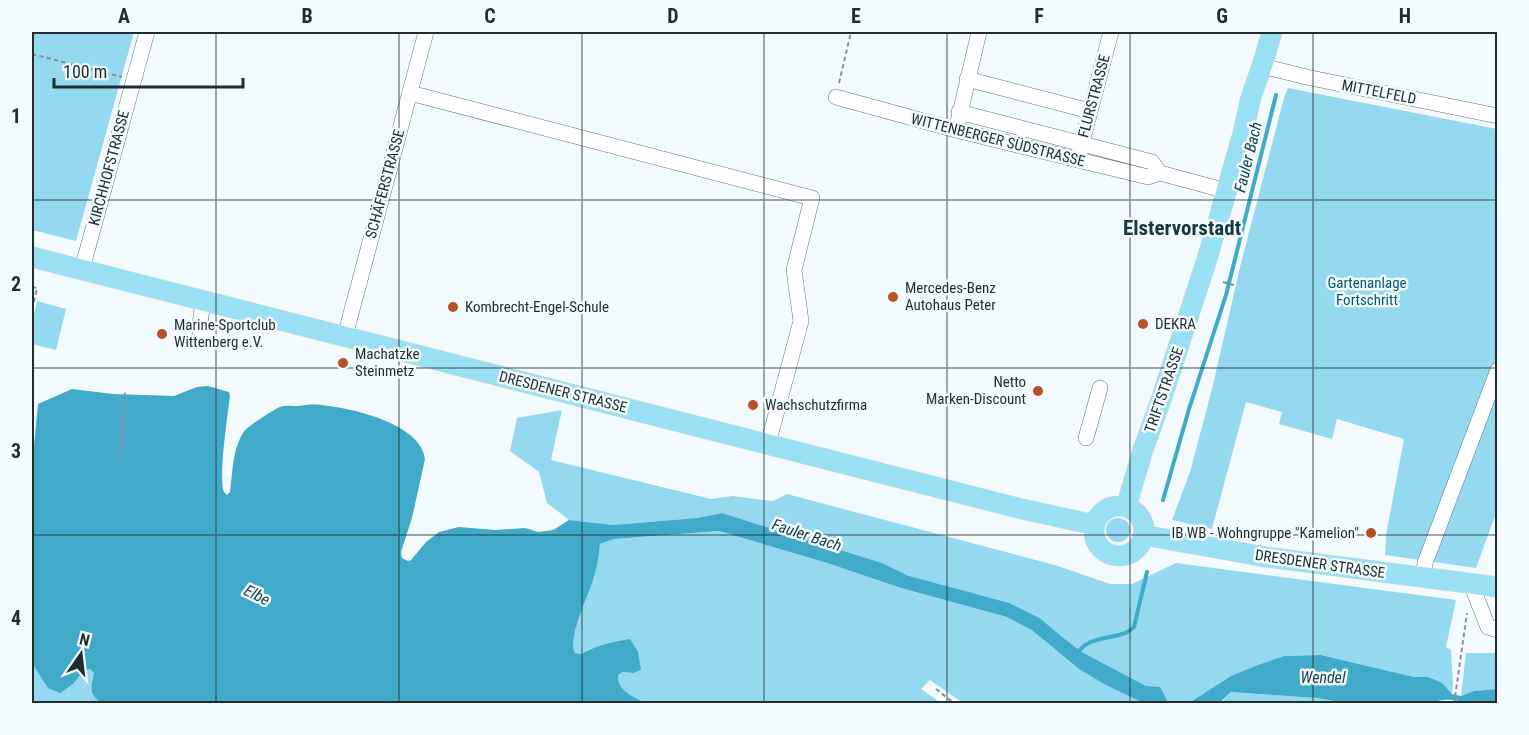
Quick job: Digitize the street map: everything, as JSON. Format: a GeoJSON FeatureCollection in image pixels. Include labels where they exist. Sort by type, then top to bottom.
{"type":"FeatureCollection","features":[{"type":"Feature","properties":{"kind":"main road","name":"TRIFTSTRASSE"},"geometry":{"type":"LineString","coordinates":[[1126,507],[1199,286],[1243,133],[1251,94],[1272,32]]}},
{"type":"Feature","properties":{"kind":"main road","name":"DRESDENER STRASSE"},"geometry":{"type":"LineString","coordinates":[[32,256],[1022,509],[1095,525]]}},
{"type":"Feature","properties":{"kind":"main road"},"geometry":{"type":"LineString","coordinates":[[1116,506],[1126,507],[1138,514],[1143,527],[1143,535],[1138,547],[1133,551],[1114,555],[1098,544],[1094,532],[1095,525],[1099,516],[1106,510],[1116,506]]}},
{"type":"Feature","properties":{"kind":"main road","name":"DRESDENER STRASSE"},"geometry":{"type":"LineString","coordinates":[[1143,535],[1266,556],[1497,587]]}},
{"type":"Feature","properties":{"kind":"street","name":"KIRCHHOFSTRASSE"},"geometry":{"type":"LineString","coordinates":[[82,269],[147,32]]}},
{"type":"Feature","properties":{"kind":"street","name":"SCHÄFERSTRASSE"},"geometry":{"type":"LineString","coordinates":[[345,336],[426,32]]}},
{"type":"Feature","properties":{"kind":"street"},"geometry":{"type":"LineString","coordinates":[[956,130],[979,32]]}},
{"type":"Feature","properties":{"kind":"street","name":"FLURSTRASSE"},"geometry":{"type":"LineString","coordinates":[[1078,160],[1111,32]]}},
{"type":"Feature","properties":{"kind":"street","name":"MITTELFELD"},"geometry":{"type":"LineString","coordinates":[[1262,66],[1497,116]]}},
{"type":"Feature","properties":{"kind":"street"},"geometry":{"type":"LineString","coordinates":[[967,79],[1090,111]]}},
{"type":"Feature","properties":{"kind":"street"},"geometry":{"type":"LineString","coordinates":[[410,93],[812,198],[794,270],[801,321],[768,444]]}},
{"type":"Feature","properties":{"kind":"street","name":"WITTENBERGER SÜDSTRASSE"},"geometry":{"type":"LineString","coordinates":[[836,97],[956,130],[1148,177],[1160,173],[1227,191]]}},
{"type":"Feature","properties":{"kind":"street","name":"WITTENBERGER SÜDSTRASSE"},"geometry":{"type":"LineString","coordinates":[[959,112],[1152,162],[1160,173]]}},
{"type":"Feature","properties":{"kind":"street"},"geometry":{"type":"LineString","coordinates":[[204,301],[200,331],[222,338]]}},
{"type":"Feature","properties":{"kind":"street"},"geometry":{"type":"LineString","coordinates":[[1423,578],[1425,563],[1497,370]]}},
{"type":"Feature","properties":{"kind":"street"},"geometry":{"type":"LineString","coordinates":[[1086,438],[1100,387]]}},
{"type":"Feature","properties":{"kind":"street"},"geometry":{"type":"LineString","coordinates":[[1471,584],[1488,627],[1497,630]]}},
{"type":"Feature","properties":{"kind":"path"},"geometry":{"type":"LineString","coordinates":[[836,97],[851,32]]}},
{"type":"Feature","properties":{"kind":"path"},"geometry":{"type":"LineString","coordinates":[[32,54],[134,80]]}},
{"type":"Feature","properties":{"kind":"path"},"geometry":{"type":"LineString","coordinates":[[1222,282],[1234,285]]}},
{"type":"Feature","properties":{"kind":"path"},"geometry":{"type":"LineString","coordinates":[[32,287],[37,288],[32,310]]}},
{"type":"Feature","properties":{"kind":"path"},"geometry":{"type":"LineString","coordinates":[[121,457],[126,391]]}},
{"type":"Feature","properties":{"kind":"path"},"geometry":{"type":"LineString","coordinates":[[1454,704],[1471,584]]}},
{"type":"Feature","properties":{"kind":"path"},"geometry":{"type":"LineString","coordinates":[[936,689],[955,704]]}},
{"type":"Feature","properties":{"kind":"green space"},"geometry":{"type":"Polygon","coordinates":[[[32,32],[134,32],[76,241],[32,230],[32,32]]]}},
{"type":"Feature","properties":{"kind":"green space","name":"Gartenanlage Fortschritt"},"geometry":{"type":"Polygon","coordinates":[[[1288,88],[1497,129],[1497,511],[1476,568],[1385,555],[1386,535],[1404,439],[1337,419],[1332,439],[1279,424],[1282,412],[1246,402],[1212,529],[1172,520],[1190,472],[1241,263],[1288,88]]]}},
{"type":"Feature","properties":{"kind":"green space"},"geometry":{"type":"Polygon","coordinates":[[[37,301],[66,309],[56,350],[32,344],[32,324],[37,301]]]}},
{"type":"Feature","properties":{"kind":"green space"},"geometry":{"type":"Polygon","coordinates":[[[562,410],[551,460],[711,499],[733,496],[773,501],[787,494],[1058,566],[1110,584],[1132,584],[1176,563],[1456,600],[1446,647],[1451,650],[1452,694],[1431,679],[1321,655],[1284,656],[1231,676],[1189,703],[1168,702],[1160,688],[1146,686],[1082,652],[1041,619],[909,576],[882,563],[722,513],[697,518],[613,525],[569,520],[547,503],[539,472],[510,451],[517,418],[562,410]]]}},
{"type":"Feature","properties":{"kind":"green space"},"geometry":{"type":"Polygon","coordinates":[[[1118,518],[1127,521],[1130,530],[1127,539],[1118,542],[1109,539],[1106,530],[1109,521],[1118,518]]]}},
{"type":"Feature","properties":{"kind":"green space"},"geometry":{"type":"Polygon","coordinates":[[[719,531],[901,588],[1007,617],[1033,631],[1079,669],[1143,703],[963,703],[930,680],[921,689],[941,703],[646,703],[627,693],[618,681],[618,675],[623,672],[633,673],[592,648],[581,654],[575,653],[573,646],[576,627],[594,577],[600,544],[614,539],[719,531]]]}},
{"type":"Feature","properties":{"kind":"green space"},"geometry":{"type":"Polygon","coordinates":[[[1466,653],[1497,653],[1497,689],[1474,691],[1461,696],[1466,653]]]}},
{"type":"Feature","properties":{"kind":"green space"},"geometry":{"type":"Polygon","coordinates":[[[32,663],[74,683],[83,672],[91,669],[94,673],[92,693],[101,703],[32,703],[32,663]]]}},
{"type":"Feature","properties":{"kind":"green space"},"geometry":{"type":"Polygon","coordinates":[[[1231,692],[1340,702],[1382,703],[1219,704],[1231,692]]]}},
{"type":"Feature","properties":{"kind":"water","name":"Elbe"},"geometry":{"type":"Polygon","coordinates":[[[208,386],[229,392],[230,396],[222,474],[222,485],[227,495],[230,492],[238,444],[245,430],[280,407],[315,405],[349,410],[383,420],[411,436],[421,446],[425,459],[412,518],[401,552],[402,558],[408,561],[439,532],[459,527],[495,530],[525,528],[538,532],[553,530],[569,520],[613,525],[697,518],[722,513],[882,563],[909,576],[1009,603],[1041,619],[1082,652],[1146,686],[1160,687],[1168,702],[1178,703],[1143,703],[1104,684],[1079,669],[1033,631],[1007,617],[901,588],[719,531],[614,539],[600,544],[594,577],[576,627],[573,646],[575,653],[581,654],[599,646],[630,639],[638,652],[641,670],[633,673],[623,672],[618,675],[618,681],[627,693],[646,703],[101,703],[92,693],[94,673],[90,669],[83,672],[74,683],[60,693],[48,688],[32,663],[32,448],[38,404],[72,389],[113,394],[174,396],[197,387],[208,386]]]}},
{"type":"Feature","properties":{"kind":"water","name":"Wendel"},"geometry":{"type":"Polygon","coordinates":[[[1321,655],[1414,677],[1428,677],[1442,683],[1452,694],[1461,696],[1474,691],[1497,689],[1497,703],[1463,703],[1446,700],[1430,704],[1382,704],[1372,701],[1340,702],[1231,692],[1219,703],[1189,703],[1231,676],[1258,665],[1284,656],[1321,655]]]}},
{"type":"Feature","properties":{"kind":"waterway","name":"Fauler Bach"},"geometry":{"type":"LineString","coordinates":[[1163,500],[1189,409],[1226,295],[1276,95]]}},
{"type":"Feature","properties":{"kind":"waterway","name":"Fauler Bach"},"geometry":{"type":"LineString","coordinates":[[1078,653],[1086,644],[1124,634],[1134,627],[1147,572]]}},
{"type":"Feature","properties":{"kind":"place","name":"Mercedes-Benz Autohaus Peter"},"geometry":{"type":"Point","coordinates":[893,297]}},
{"type":"Feature","properties":{"kind":"place","name":"Kombrecht-Engel-Schule"},"geometry":{"type":"Point","coordinates":[453,307]}},
{"type":"Feature","properties":{"kind":"place","name":"DEKRA"},"geometry":{"type":"Point","coordinates":[1143,324]}},
{"type":"Feature","properties":{"kind":"place","name":"Marine-Sportclub Wittenberg e.V."},"geometry":{"type":"Point","coordinates":[162,334]}},
{"type":"Feature","properties":{"kind":"place","name":"Machatzke Steinmetz"},"geometry":{"type":"Point","coordinates":[343,363]}},
{"type":"Feature","properties":{"kind":"place","name":"Netto Marken-Discount"},"geometry":{"type":"Point","coordinates":[1038,391]}},
{"type":"Feature","properties":{"kind":"place","name":"Wachschutzfirma"},"geometry":{"type":"Point","coordinates":[753,405]}},
{"type":"Feature","properties":{"kind":"place","name":"IB WB - Wohngruppe \"Kamelion\""},"geometry":{"type":"Point","coordinates":[1371,533]}},
{"type":"Feature","properties":{"kind":"district","name":"Elstervorstadt"},"geometry":{"type":"Point","coordinates":[1182,228]}}]}
